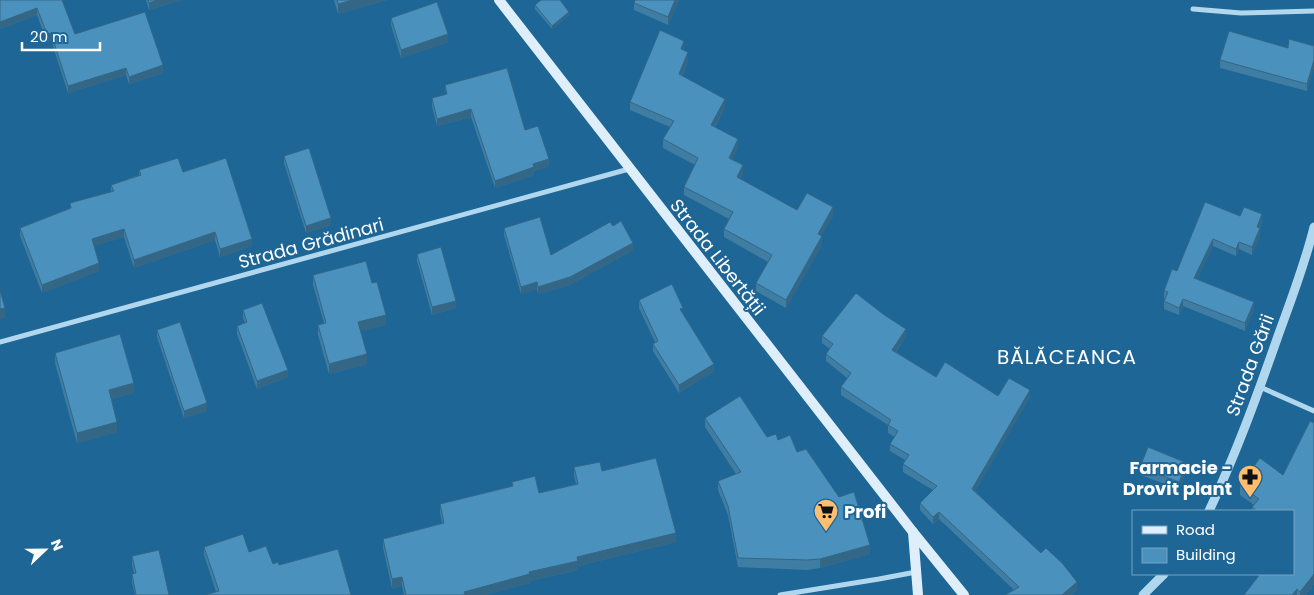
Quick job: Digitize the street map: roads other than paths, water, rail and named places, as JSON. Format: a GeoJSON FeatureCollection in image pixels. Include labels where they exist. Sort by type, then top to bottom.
{"type":"FeatureCollection","features":[{"type":"Feature","properties":{"kind":"main road","name":"Strada Libertății"},"geometry":{"type":"LineString","coordinates":[[499,0],[629,169],[964,595]]}},
{"type":"Feature","properties":{"kind":"main road"},"geometry":{"type":"LineString","coordinates":[[913,532],[918,595]]}},
{"type":"Feature","properties":{"kind":"street"},"geometry":{"type":"LineString","coordinates":[[1193,9],[1241,13],[1314,11]]}},
{"type":"Feature","properties":{"kind":"street","name":"Strada Grădinari"},"geometry":{"type":"LineString","coordinates":[[0,342],[629,169]]}},
{"type":"Feature","properties":{"kind":"street","name":"Strada Gării"},"geometry":{"type":"LineString","coordinates":[[1209,510],[1228,470],[1260,387],[1307,254],[1314,227]]}},
{"type":"Feature","properties":{"kind":"street"},"geometry":{"type":"LineString","coordinates":[[1260,387],[1314,411]]}},
{"type":"Feature","properties":{"kind":"street"},"geometry":{"type":"LineString","coordinates":[[780,595],[916,572]]}},
{"type":"Feature","properties":{"kind":"street"},"geometry":{"type":"LineString","coordinates":[[1143,595],[1163,575]]}},
{"type":"Feature","properties":{"kind":"place","name":"Farmacie - Drovit plant"},"geometry":{"type":"Point","coordinates":[1250,498]}},
{"type":"Feature","properties":{"kind":"place","name":"Profi"},"geometry":{"type":"Point","coordinates":[826,532]}},
{"type":"Feature","properties":{"kind":"district","name":"BĂLĂCEANCA"},"geometry":{"type":"Point","coordinates":[1067,357]}}]}
